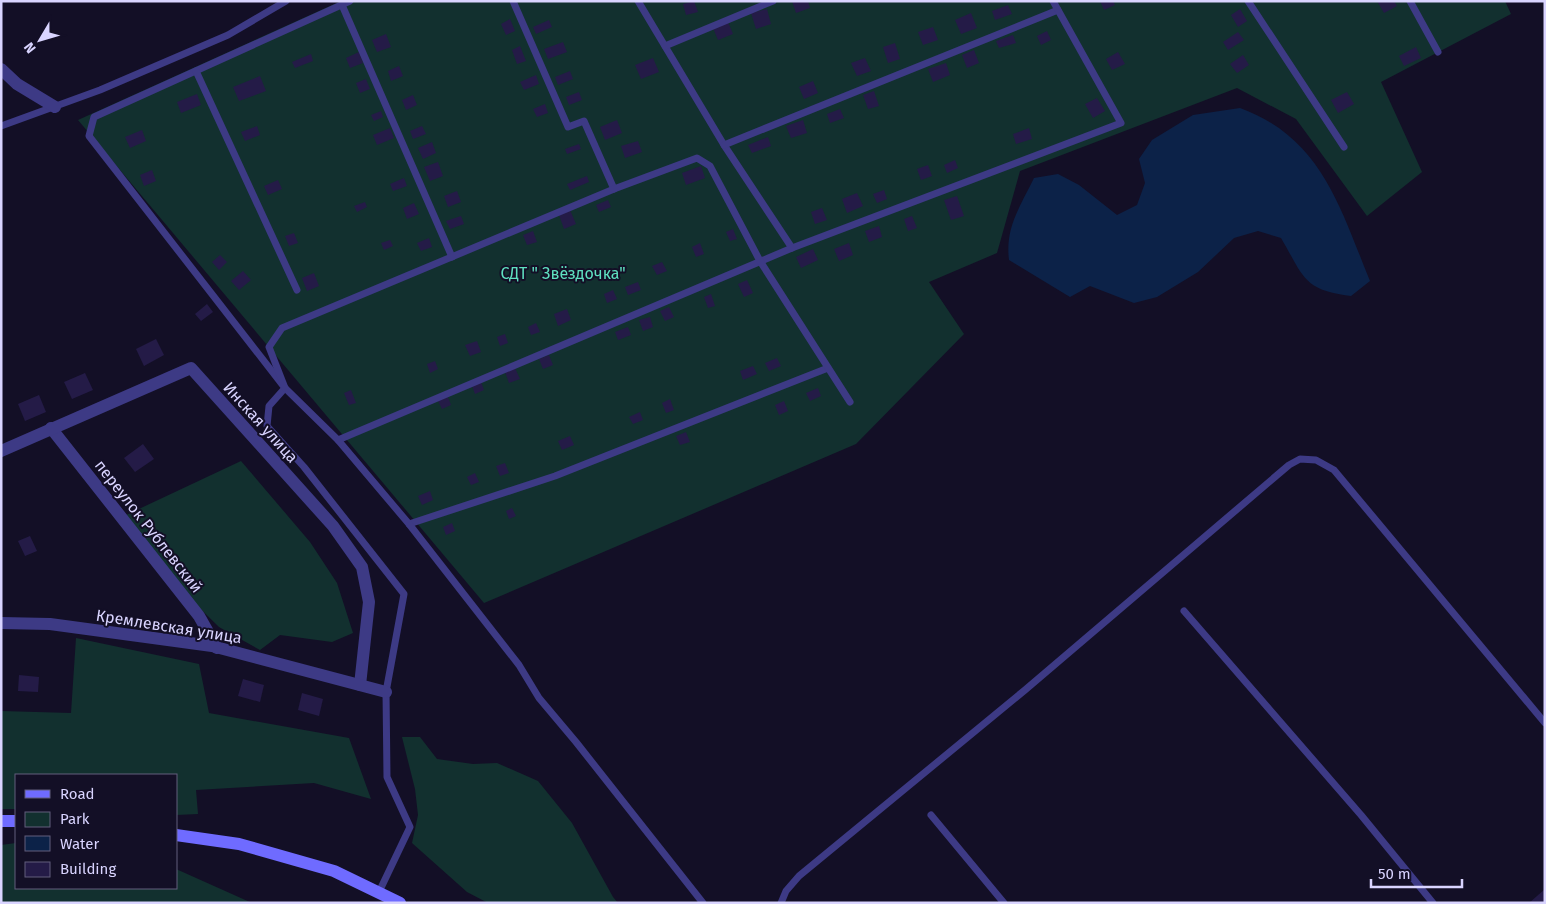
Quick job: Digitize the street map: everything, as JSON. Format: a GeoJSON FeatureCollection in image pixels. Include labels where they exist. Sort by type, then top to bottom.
{"type":"FeatureCollection","features":[{"type":"Feature","properties":{"kind":"street"},"geometry":{"type":"LineString","coordinates":[[1,69],[17,84],[55,107]]}},
{"type":"Feature","properties":{"kind":"street","name":"Инская улица"},"geometry":{"type":"LineString","coordinates":[[1,451],[191,368],[333,526],[362,567],[369,602],[360,686]]}},
{"type":"Feature","properties":{"kind":"street","name":"переулок Рублевский"},"geometry":{"type":"LineString","coordinates":[[51,428],[199,616],[217,648]]}},
{"type":"Feature","properties":{"kind":"street","name":"Кремлевская улица"},"geometry":{"type":"LineString","coordinates":[[1,623],[50,624],[217,648],[386,692]]}},
{"type":"Feature","properties":{"kind":"street"},"geometry":{"type":"LineString","coordinates":[[1,821],[15,821]]}},
{"type":"Feature","properties":{"kind":"street"},"geometry":{"type":"LineString","coordinates":[[178,834],[238,844],[315,865],[334,871],[400,903]]}},
{"type":"Feature","properties":{"kind":"lane"},"geometry":{"type":"LineString","coordinates":[[1,126],[55,107],[228,35],[286,1]]}},
{"type":"Feature","properties":{"kind":"lane"},"geometry":{"type":"LineString","coordinates":[[350,1],[94,117],[89,136],[285,388],[338,440],[409,524],[519,665],[538,698],[576,742],[703,903]]}},
{"type":"Feature","properties":{"kind":"lane"},"geometry":{"type":"LineString","coordinates":[[513,1],[568,128],[584,121],[614,189]]}},
{"type":"Feature","properties":{"kind":"lane"},"geometry":{"type":"LineString","coordinates":[[638,1],[724,145],[792,248]]}},
{"type":"Feature","properties":{"kind":"lane"},"geometry":{"type":"LineString","coordinates":[[665,46],[773,1]]}},
{"type":"Feature","properties":{"kind":"lane"},"geometry":{"type":"LineString","coordinates":[[338,440],[792,248],[1121,123],[1053,1]]}},
{"type":"Feature","properties":{"kind":"lane"},"geometry":{"type":"LineString","coordinates":[[1248,1],[1344,147]]}},
{"type":"Feature","properties":{"kind":"lane"},"geometry":{"type":"LineString","coordinates":[[1410,1],[1438,52]]}},
{"type":"Feature","properties":{"kind":"lane"},"geometry":{"type":"LineString","coordinates":[[342,5],[452,258]]}},
{"type":"Feature","properties":{"kind":"lane"},"geometry":{"type":"LineString","coordinates":[[724,145],[1058,10]]}},
{"type":"Feature","properties":{"kind":"lane"},"geometry":{"type":"LineString","coordinates":[[196,71],[297,290]]}},
{"type":"Feature","properties":{"kind":"lane"},"geometry":{"type":"LineString","coordinates":[[285,388],[269,347],[282,328],[614,189],[697,158],[710,166],[760,261],[850,402]]}},
{"type":"Feature","properties":{"kind":"lane"},"geometry":{"type":"LineString","coordinates":[[409,524],[555,476],[828,368]]}},
{"type":"Feature","properties":{"kind":"lane"},"geometry":{"type":"LineString","coordinates":[[285,388],[269,406],[267,426],[304,467],[404,594],[386,692],[387,776],[410,827],[379,892]]}},
{"type":"Feature","properties":{"kind":"lane"},"geometry":{"type":"LineString","coordinates":[[781,903],[786,891],[799,876],[1025,690],[1289,465],[1300,459],[1316,460],[1328,467],[1350,488],[1413,567],[1545,723]]}},
{"type":"Feature","properties":{"kind":"lane"},"geometry":{"type":"LineString","coordinates":[[1184,611],[1361,815],[1433,903]]}},
{"type":"Feature","properties":{"kind":"lane"},"geometry":{"type":"LineString","coordinates":[[931,815],[1004,903]]}},
{"type":"Feature","properties":{"kind":"green space","name":"СДТ \" Звёздочка\""},"geometry":{"type":"Polygon","coordinates":[[[341,1],[1505,1],[1511,14],[1381,82],[1422,172],[1367,216],[1296,119],[1237,88],[1020,171],[997,253],[929,282],[964,334],[856,444],[484,603],[78,120],[341,1]]]}},
{"type":"Feature","properties":{"kind":"green space"},"geometry":{"type":"Polygon","coordinates":[[[241,461],[310,542],[337,583],[353,633],[332,642],[280,635],[260,650],[219,627],[170,579],[124,516],[241,461]]]}},
{"type":"Feature","properties":{"kind":"green space"},"geometry":{"type":"Polygon","coordinates":[[[76,638],[199,664],[209,713],[349,738],[371,799],[314,783],[196,790],[198,814],[178,815],[178,774],[15,774],[15,809],[1,809],[1,711],[71,713],[76,638]]]}},
{"type":"Feature","properties":{"kind":"green space"},"geometry":{"type":"Polygon","coordinates":[[[402,737],[420,737],[437,759],[473,764],[497,763],[538,781],[572,823],[618,903],[488,903],[467,892],[412,843],[418,815],[415,789],[402,737]]]}},
{"type":"Feature","properties":{"kind":"green space"},"geometry":{"type":"Polygon","coordinates":[[[15,843],[15,889],[178,889],[178,870],[252,903],[1,903],[1,845],[15,843]]]}},
{"type":"Feature","properties":{"kind":"water"},"geometry":{"type":"Polygon","coordinates":[[[1240,108],[1268,121],[1291,137],[1324,178],[1349,227],[1370,281],[1351,296],[1323,290],[1314,285],[1301,272],[1281,238],[1258,231],[1234,238],[1198,272],[1157,297],[1134,303],[1090,286],[1070,297],[1009,260],[1008,248],[1011,227],[1034,178],[1058,174],[1079,185],[1117,215],[1137,205],[1145,183],[1139,159],[1152,140],[1193,115],[1240,108]]]}},
{"type":"Feature","properties":{"kind":"building"},"geometry":{"type":"Polygon","coordinates":[[[694,1],[698,12],[686,15],[683,4],[694,1]]]}},
{"type":"Feature","properties":{"kind":"building"},"geometry":{"type":"Polygon","coordinates":[[[792,1],[808,1],[810,8],[796,13],[792,1]]]}},
{"type":"Feature","properties":{"kind":"building"},"geometry":{"type":"Polygon","coordinates":[[[1100,1],[1113,1],[1115,5],[1104,10],[1100,1]]]}},
{"type":"Feature","properties":{"kind":"building"},"geometry":{"type":"Polygon","coordinates":[[[1377,1],[1394,1],[1397,6],[1384,13],[1377,1]]]}},
{"type":"Feature","properties":{"kind":"building"},"geometry":{"type":"Polygon","coordinates":[[[1008,5],[1012,14],[995,20],[992,11],[1008,5]]]}},
{"type":"Feature","properties":{"kind":"building"},"geometry":{"type":"Polygon","coordinates":[[[767,9],[771,24],[756,29],[751,13],[767,9]]]}},
{"type":"Feature","properties":{"kind":"building"},"geometry":{"type":"Polygon","coordinates":[[[1240,9],[1247,21],[1238,27],[1231,15],[1240,9]]]}},
{"type":"Feature","properties":{"kind":"building"},"geometry":{"type":"Polygon","coordinates":[[[971,13],[977,28],[961,34],[955,20],[971,13]]]}},
{"type":"Feature","properties":{"kind":"building"},"geometry":{"type":"Polygon","coordinates":[[[510,19],[515,31],[506,35],[501,24],[510,19]]]}},
{"type":"Feature","properties":{"kind":"building"},"geometry":{"type":"Polygon","coordinates":[[[549,20],[552,27],[536,34],[533,27],[549,20]]]}},
{"type":"Feature","properties":{"kind":"building"},"geometry":{"type":"Polygon","coordinates":[[[728,22],[733,34],[718,40],[713,28],[728,22]]]}},
{"type":"Feature","properties":{"kind":"building"},"geometry":{"type":"Polygon","coordinates":[[[933,27],[938,40],[923,45],[918,32],[933,27]]]}},
{"type":"Feature","properties":{"kind":"building"},"geometry":{"type":"Polygon","coordinates":[[[1047,31],[1051,40],[1041,45],[1037,36],[1047,31]]]}},
{"type":"Feature","properties":{"kind":"building"},"geometry":{"type":"Polygon","coordinates":[[[1238,32],[1244,40],[1228,50],[1223,42],[1238,32]]]}},
{"type":"Feature","properties":{"kind":"building"},"geometry":{"type":"Polygon","coordinates":[[[386,34],[391,47],[377,52],[372,40],[386,34]]]}},
{"type":"Feature","properties":{"kind":"building"},"geometry":{"type":"Polygon","coordinates":[[[1013,35],[1016,43],[999,48],[996,41],[1013,35]]]}},
{"type":"Feature","properties":{"kind":"building"},"geometry":{"type":"Polygon","coordinates":[[[563,42],[567,52],[548,59],[544,49],[563,42]]]}},
{"type":"Feature","properties":{"kind":"building"},"geometry":{"type":"Polygon","coordinates":[[[895,43],[900,59],[888,63],[883,47],[895,43]]]}},
{"type":"Feature","properties":{"kind":"building"},"geometry":{"type":"Polygon","coordinates":[[[520,46],[526,61],[517,64],[512,50],[520,46]]]}},
{"type":"Feature","properties":{"kind":"building"},"geometry":{"type":"Polygon","coordinates":[[[1416,47],[1421,58],[1404,66],[1399,56],[1416,47]]]}},
{"type":"Feature","properties":{"kind":"building"},"geometry":{"type":"Polygon","coordinates":[[[974,50],[979,63],[967,68],[962,55],[974,50]]]}},
{"type":"Feature","properties":{"kind":"building"},"geometry":{"type":"Polygon","coordinates":[[[359,52],[363,63],[350,68],[346,58],[359,52]]]}},
{"type":"Feature","properties":{"kind":"building"},"geometry":{"type":"Polygon","coordinates":[[[1118,52],[1125,64],[1112,70],[1106,59],[1118,52]]]}},
{"type":"Feature","properties":{"kind":"building"},"geometry":{"type":"Polygon","coordinates":[[[311,54],[313,61],[295,68],[292,62],[311,54]]]}},
{"type":"Feature","properties":{"kind":"building"},"geometry":{"type":"Polygon","coordinates":[[[1243,55],[1249,65],[1237,73],[1230,64],[1243,55]]]}},
{"type":"Feature","properties":{"kind":"building"},"geometry":{"type":"Polygon","coordinates":[[[653,58],[659,72],[641,79],[635,65],[653,58]]]}},
{"type":"Feature","properties":{"kind":"building"},"geometry":{"type":"Polygon","coordinates":[[[865,58],[871,71],[857,76],[851,63],[865,58]]]}},
{"type":"Feature","properties":{"kind":"building"},"geometry":{"type":"Polygon","coordinates":[[[946,63],[950,75],[933,82],[928,69],[946,63]]]}},
{"type":"Feature","properties":{"kind":"building"},"geometry":{"type":"Polygon","coordinates":[[[399,66],[403,76],[391,81],[388,71],[399,66]]]}},
{"type":"Feature","properties":{"kind":"building"},"geometry":{"type":"Polygon","coordinates":[[[570,71],[573,79],[558,85],[555,77],[570,71]]]}},
{"type":"Feature","properties":{"kind":"building"},"geometry":{"type":"Polygon","coordinates":[[[536,75],[539,84],[524,90],[520,82],[536,75]]]}},
{"type":"Feature","properties":{"kind":"building"},"geometry":{"type":"Polygon","coordinates":[[[260,76],[266,91],[239,101],[233,87],[260,76]]]}},
{"type":"Feature","properties":{"kind":"building"},"geometry":{"type":"Polygon","coordinates":[[[366,79],[370,89],[360,93],[356,83],[366,79]]]}},
{"type":"Feature","properties":{"kind":"building"},"geometry":{"type":"Polygon","coordinates":[[[813,81],[818,93],[804,99],[799,87],[813,81]]]}},
{"type":"Feature","properties":{"kind":"building"},"geometry":{"type":"Polygon","coordinates":[[[874,91],[879,106],[868,109],[863,95],[874,91]]]}},
{"type":"Feature","properties":{"kind":"building"},"geometry":{"type":"Polygon","coordinates":[[[579,92],[582,100],[569,105],[566,97],[579,92]]]}},
{"type":"Feature","properties":{"kind":"building"},"geometry":{"type":"Polygon","coordinates":[[[1347,92],[1354,104],[1338,113],[1331,100],[1347,92]]]}},
{"type":"Feature","properties":{"kind":"building"},"geometry":{"type":"Polygon","coordinates":[[[197,94],[201,105],[181,113],[177,102],[197,94]]]}},
{"type":"Feature","properties":{"kind":"building"},"geometry":{"type":"Polygon","coordinates":[[[413,95],[417,105],[406,110],[402,100],[413,95]]]}},
{"type":"Feature","properties":{"kind":"building"},"geometry":{"type":"Polygon","coordinates":[[[1097,98],[1105,111],[1093,118],[1085,104],[1097,98]]]}},
{"type":"Feature","properties":{"kind":"building"},"geometry":{"type":"Polygon","coordinates":[[[545,104],[548,113],[537,117],[533,109],[545,104]]]}},
{"type":"Feature","properties":{"kind":"building"},"geometry":{"type":"Polygon","coordinates":[[[840,109],[844,118],[830,123],[827,114],[840,109]]]}},
{"type":"Feature","properties":{"kind":"building"},"geometry":{"type":"Polygon","coordinates":[[[381,111],[383,117],[374,121],[371,115],[381,111]]]}},
{"type":"Feature","properties":{"kind":"building"},"geometry":{"type":"Polygon","coordinates":[[[617,120],[622,133],[605,140],[600,127],[617,120]]]}},
{"type":"Feature","properties":{"kind":"building"},"geometry":{"type":"Polygon","coordinates":[[[803,120],[807,133],[791,138],[786,126],[803,120]]]}},
{"type":"Feature","properties":{"kind":"building"},"geometry":{"type":"Polygon","coordinates":[[[257,126],[260,135],[245,141],[241,132],[257,126]]]}},
{"type":"Feature","properties":{"kind":"building"},"geometry":{"type":"Polygon","coordinates":[[[422,126],[426,134],[413,139],[410,131],[422,126]]]}},
{"type":"Feature","properties":{"kind":"building"},"geometry":{"type":"Polygon","coordinates":[[[390,128],[394,138],[377,145],[373,135],[390,128]]]}},
{"type":"Feature","properties":{"kind":"building"},"geometry":{"type":"Polygon","coordinates":[[[1029,128],[1032,139],[1016,144],[1013,134],[1029,128]]]}},
{"type":"Feature","properties":{"kind":"building"},"geometry":{"type":"Polygon","coordinates":[[[142,130],[146,141],[130,148],[125,137],[142,130]]]}},
{"type":"Feature","properties":{"kind":"building"},"geometry":{"type":"Polygon","coordinates":[[[768,137],[771,146],[752,153],[748,145],[768,137]]]}},
{"type":"Feature","properties":{"kind":"building"},"geometry":{"type":"Polygon","coordinates":[[[638,141],[642,152],[625,158],[621,146],[638,141]]]}},
{"type":"Feature","properties":{"kind":"building"},"geometry":{"type":"Polygon","coordinates":[[[432,142],[436,153],[423,159],[418,148],[432,142]]]}},
{"type":"Feature","properties":{"kind":"building"},"geometry":{"type":"Polygon","coordinates":[[[579,144],[581,149],[567,154],[565,149],[579,144]]]}},
{"type":"Feature","properties":{"kind":"building"},"geometry":{"type":"Polygon","coordinates":[[[955,160],[958,168],[947,173],[944,165],[955,160]]]}},
{"type":"Feature","properties":{"kind":"building"},"geometry":{"type":"Polygon","coordinates":[[[438,162],[443,176],[430,181],[424,167],[438,162]]]}},
{"type":"Feature","properties":{"kind":"building"},"geometry":{"type":"Polygon","coordinates":[[[928,165],[932,176],[921,180],[917,169],[928,165]]]}},
{"type":"Feature","properties":{"kind":"building"},"geometry":{"type":"Polygon","coordinates":[[[701,166],[705,178],[686,185],[682,173],[701,166]]]}},
{"type":"Feature","properties":{"kind":"building"},"geometry":{"type":"Polygon","coordinates":[[[152,170],[156,181],[144,186],[140,175],[152,170]]]}},
{"type":"Feature","properties":{"kind":"building"},"geometry":{"type":"Polygon","coordinates":[[[587,176],[589,182],[570,190],[567,184],[587,176]]]}},
{"type":"Feature","properties":{"kind":"building"},"geometry":{"type":"Polygon","coordinates":[[[404,178],[407,186],[393,191],[390,184],[404,178]]]}},
{"type":"Feature","properties":{"kind":"building"},"geometry":{"type":"Polygon","coordinates":[[[278,180],[282,189],[268,195],[264,186],[278,180]]]}},
{"type":"Feature","properties":{"kind":"building"},"geometry":{"type":"Polygon","coordinates":[[[884,190],[887,199],[877,203],[873,194],[884,190]]]}},
{"type":"Feature","properties":{"kind":"building"},"geometry":{"type":"Polygon","coordinates":[[[457,191],[461,202],[448,207],[444,196],[457,191]]]}},
{"type":"Feature","properties":{"kind":"building"},"geometry":{"type":"Polygon","coordinates":[[[857,193],[863,206],[847,213],[842,199],[857,193]]]}},
{"type":"Feature","properties":{"kind":"building"},"geometry":{"type":"Polygon","coordinates":[[[957,196],[964,216],[951,220],[944,200],[957,196]]]}},
{"type":"Feature","properties":{"kind":"building"},"geometry":{"type":"Polygon","coordinates":[[[608,200],[611,207],[599,212],[596,205],[608,200]]]}},
{"type":"Feature","properties":{"kind":"building"},"geometry":{"type":"Polygon","coordinates":[[[365,202],[367,207],[357,212],[354,206],[365,202]]]}},
{"type":"Feature","properties":{"kind":"building"},"geometry":{"type":"Polygon","coordinates":[[[414,203],[419,214],[407,219],[403,208],[414,203]]]}},
{"type":"Feature","properties":{"kind":"building"},"geometry":{"type":"Polygon","coordinates":[[[822,208],[827,220],[815,224],[811,212],[822,208]]]}},
{"type":"Feature","properties":{"kind":"building"},"geometry":{"type":"Polygon","coordinates":[[[570,210],[576,224],[564,229],[559,215],[570,210]]]}},
{"type":"Feature","properties":{"kind":"building"},"geometry":{"type":"Polygon","coordinates":[[[461,216],[464,224],[450,229],[446,221],[461,216]]]}},
{"type":"Feature","properties":{"kind":"building"},"geometry":{"type":"Polygon","coordinates":[[[912,216],[917,228],[908,231],[904,219],[912,216]]]}},
{"type":"Feature","properties":{"kind":"building"},"geometry":{"type":"Polygon","coordinates":[[[879,226],[882,237],[869,242],[865,231],[879,226]]]}},
{"type":"Feature","properties":{"kind":"building"},"geometry":{"type":"Polygon","coordinates":[[[733,229],[737,239],[730,241],[726,232],[733,229]]]}},
{"type":"Feature","properties":{"kind":"building"},"geometry":{"type":"Polygon","coordinates":[[[533,231],[537,242],[527,245],[523,235],[533,231]]]}},
{"type":"Feature","properties":{"kind":"building"},"geometry":{"type":"Polygon","coordinates":[[[294,233],[298,243],[289,246],[285,236],[294,233]]]}},
{"type":"Feature","properties":{"kind":"building"},"geometry":{"type":"Polygon","coordinates":[[[429,238],[432,247],[421,251],[417,243],[429,238]]]}},
{"type":"Feature","properties":{"kind":"building"},"geometry":{"type":"Polygon","coordinates":[[[390,240],[393,246],[384,250],[381,243],[390,240]]]}},
{"type":"Feature","properties":{"kind":"building"},"geometry":{"type":"Polygon","coordinates":[[[700,243],[704,254],[696,257],[692,247],[700,243]]]}},
{"type":"Feature","properties":{"kind":"building"},"geometry":{"type":"Polygon","coordinates":[[[849,243],[853,255],[839,261],[834,249],[849,243]]]}},
{"type":"Feature","properties":{"kind":"building"},"geometry":{"type":"Polygon","coordinates":[[[813,249],[818,260],[801,268],[796,257],[813,249]]]}},
{"type":"Feature","properties":{"kind":"building"},"geometry":{"type":"Polygon","coordinates":[[[220,255],[227,262],[219,270],[212,262],[220,255]]]}},
{"type":"Feature","properties":{"kind":"building"},"geometry":{"type":"Polygon","coordinates":[[[662,262],[667,271],[657,275],[652,266],[662,262]]]}},
{"type":"Feature","properties":{"kind":"building"},"geometry":{"type":"Polygon","coordinates":[[[243,271],[251,280],[239,290],[231,281],[243,271]]]}},
{"type":"Feature","properties":{"kind":"building"},"geometry":{"type":"Polygon","coordinates":[[[314,273],[319,286],[307,291],[302,278],[314,273]]]}},
{"type":"Feature","properties":{"kind":"building"},"geometry":{"type":"Polygon","coordinates":[[[747,280],[753,293],[744,297],[738,284],[747,280]]]}},
{"type":"Feature","properties":{"kind":"building"},"geometry":{"type":"Polygon","coordinates":[[[638,282],[641,290],[628,295],[625,287],[638,282]]]}},
{"type":"Feature","properties":{"kind":"building"},"geometry":{"type":"Polygon","coordinates":[[[613,290],[617,299],[607,303],[604,294],[613,290]]]}},
{"type":"Feature","properties":{"kind":"building"},"geometry":{"type":"Polygon","coordinates":[[[711,294],[715,306],[708,308],[704,297],[711,294]]]}},
{"type":"Feature","properties":{"kind":"building"},"geometry":{"type":"Polygon","coordinates":[[[207,304],[213,312],[201,321],[195,314],[207,304]]]}},
{"type":"Feature","properties":{"kind":"building"},"geometry":{"type":"Polygon","coordinates":[[[669,307],[674,317],[665,321],[660,311],[669,307]]]}},
{"type":"Feature","properties":{"kind":"building"},"geometry":{"type":"Polygon","coordinates":[[[567,309],[571,320],[558,326],[554,314],[567,309]]]}},
{"type":"Feature","properties":{"kind":"building"},"geometry":{"type":"Polygon","coordinates":[[[650,317],[653,327],[643,331],[639,320],[650,317]]]}},
{"type":"Feature","properties":{"kind":"building"},"geometry":{"type":"Polygon","coordinates":[[[536,323],[540,332],[531,335],[528,327],[536,323]]]}},
{"type":"Feature","properties":{"kind":"building"},"geometry":{"type":"Polygon","coordinates":[[[628,327],[631,335],[618,340],[615,332],[628,327]]]}},
{"type":"Feature","properties":{"kind":"building"},"geometry":{"type":"Polygon","coordinates":[[[505,334],[508,343],[500,346],[497,337],[505,334]]]}},
{"type":"Feature","properties":{"kind":"building"},"geometry":{"type":"Polygon","coordinates":[[[156,339],[164,355],[144,366],[136,349],[156,339]]]}},
{"type":"Feature","properties":{"kind":"building"},"geometry":{"type":"Polygon","coordinates":[[[477,341],[481,352],[470,356],[465,345],[477,341]]]}},
{"type":"Feature","properties":{"kind":"building"},"geometry":{"type":"Polygon","coordinates":[[[549,355],[553,365],[543,369],[539,359],[549,355]]]}},
{"type":"Feature","properties":{"kind":"building"},"geometry":{"type":"Polygon","coordinates":[[[777,358],[781,366],[769,371],[765,363],[777,358]]]}},
{"type":"Feature","properties":{"kind":"building"},"geometry":{"type":"Polygon","coordinates":[[[435,361],[438,369],[430,373],[427,364],[435,361]]]}},
{"type":"Feature","properties":{"kind":"building"},"geometry":{"type":"Polygon","coordinates":[[[753,366],[757,374],[743,380],[740,371],[753,366]]]}},
{"type":"Feature","properties":{"kind":"building"},"geometry":{"type":"Polygon","coordinates":[[[515,368],[520,379],[509,383],[505,372],[515,368]]]}},
{"type":"Feature","properties":{"kind":"building"},"geometry":{"type":"Polygon","coordinates":[[[85,373],[93,390],[72,399],[64,382],[85,373]]]}},
{"type":"Feature","properties":{"kind":"building"},"geometry":{"type":"Polygon","coordinates":[[[481,382],[484,390],[475,394],[472,386],[481,382]]]}},
{"type":"Feature","properties":{"kind":"building"},"geometry":{"type":"Polygon","coordinates":[[[818,388],[821,396],[810,401],[806,393],[818,388]]]}},
{"type":"Feature","properties":{"kind":"building"},"geometry":{"type":"Polygon","coordinates":[[[351,390],[356,403],[349,405],[344,393],[351,390]]]}},
{"type":"Feature","properties":{"kind":"building"},"geometry":{"type":"Polygon","coordinates":[[[39,395],[46,412],[25,421],[18,404],[39,395]]]}},
{"type":"Feature","properties":{"kind":"building"},"geometry":{"type":"Polygon","coordinates":[[[448,397],[451,405],[442,409],[438,401],[448,397]]]}},
{"type":"Feature","properties":{"kind":"building"},"geometry":{"type":"Polygon","coordinates":[[[670,399],[674,410],[666,413],[662,403],[670,399]]]}},
{"type":"Feature","properties":{"kind":"building"},"geometry":{"type":"Polygon","coordinates":[[[784,401],[788,411],[779,415],[775,405],[784,401]]]}},
{"type":"Feature","properties":{"kind":"building"},"geometry":{"type":"Polygon","coordinates":[[[640,412],[643,420],[633,424],[629,417],[640,412]]]}},
{"type":"Feature","properties":{"kind":"building"},"geometry":{"type":"Polygon","coordinates":[[[686,432],[690,442],[680,445],[676,436],[686,432]]]}},
{"type":"Feature","properties":{"kind":"building"},"geometry":{"type":"Polygon","coordinates":[[[570,436],[574,445],[562,450],[558,441],[570,436]]]}},
{"type":"Feature","properties":{"kind":"building"},"geometry":{"type":"Polygon","coordinates":[[[143,444],[154,459],[135,472],[124,458],[143,444]]]}},
{"type":"Feature","properties":{"kind":"building"},"geometry":{"type":"Polygon","coordinates":[[[505,463],[509,473],[500,476],[496,466],[505,463]]]}},
{"type":"Feature","properties":{"kind":"building"},"geometry":{"type":"Polygon","coordinates":[[[475,473],[479,482],[471,485],[467,477],[475,473]]]}},
{"type":"Feature","properties":{"kind":"building"},"geometry":{"type":"Polygon","coordinates":[[[430,491],[433,500],[422,505],[418,496],[430,491]]]}},
{"type":"Feature","properties":{"kind":"building"},"geometry":{"type":"Polygon","coordinates":[[[512,508],[516,516],[509,519],[506,511],[512,508]]]}},
{"type":"Feature","properties":{"kind":"building"},"geometry":{"type":"Polygon","coordinates":[[[452,523],[455,531],[446,535],[443,527],[452,523]]]}},
{"type":"Feature","properties":{"kind":"building"},"geometry":{"type":"Polygon","coordinates":[[[30,536],[37,551],[25,556],[18,541],[30,536]]]}},
{"type":"Feature","properties":{"kind":"building"},"geometry":{"type":"Polygon","coordinates":[[[19,675],[39,677],[38,692],[18,691],[19,675]]]}},
{"type":"Feature","properties":{"kind":"building"},"geometry":{"type":"Polygon","coordinates":[[[243,679],[264,685],[260,702],[238,696],[243,679]]]}},
{"type":"Feature","properties":{"kind":"building"},"geometry":{"type":"Polygon","coordinates":[[[302,693],[323,699],[319,716],[298,710],[302,693]]]}},
{"type":"Feature","properties":{"kind":"building"},"geometry":{"type":"Polygon","coordinates":[[[1545,889],[1545,903],[1529,903],[1545,889]]]}}]}
